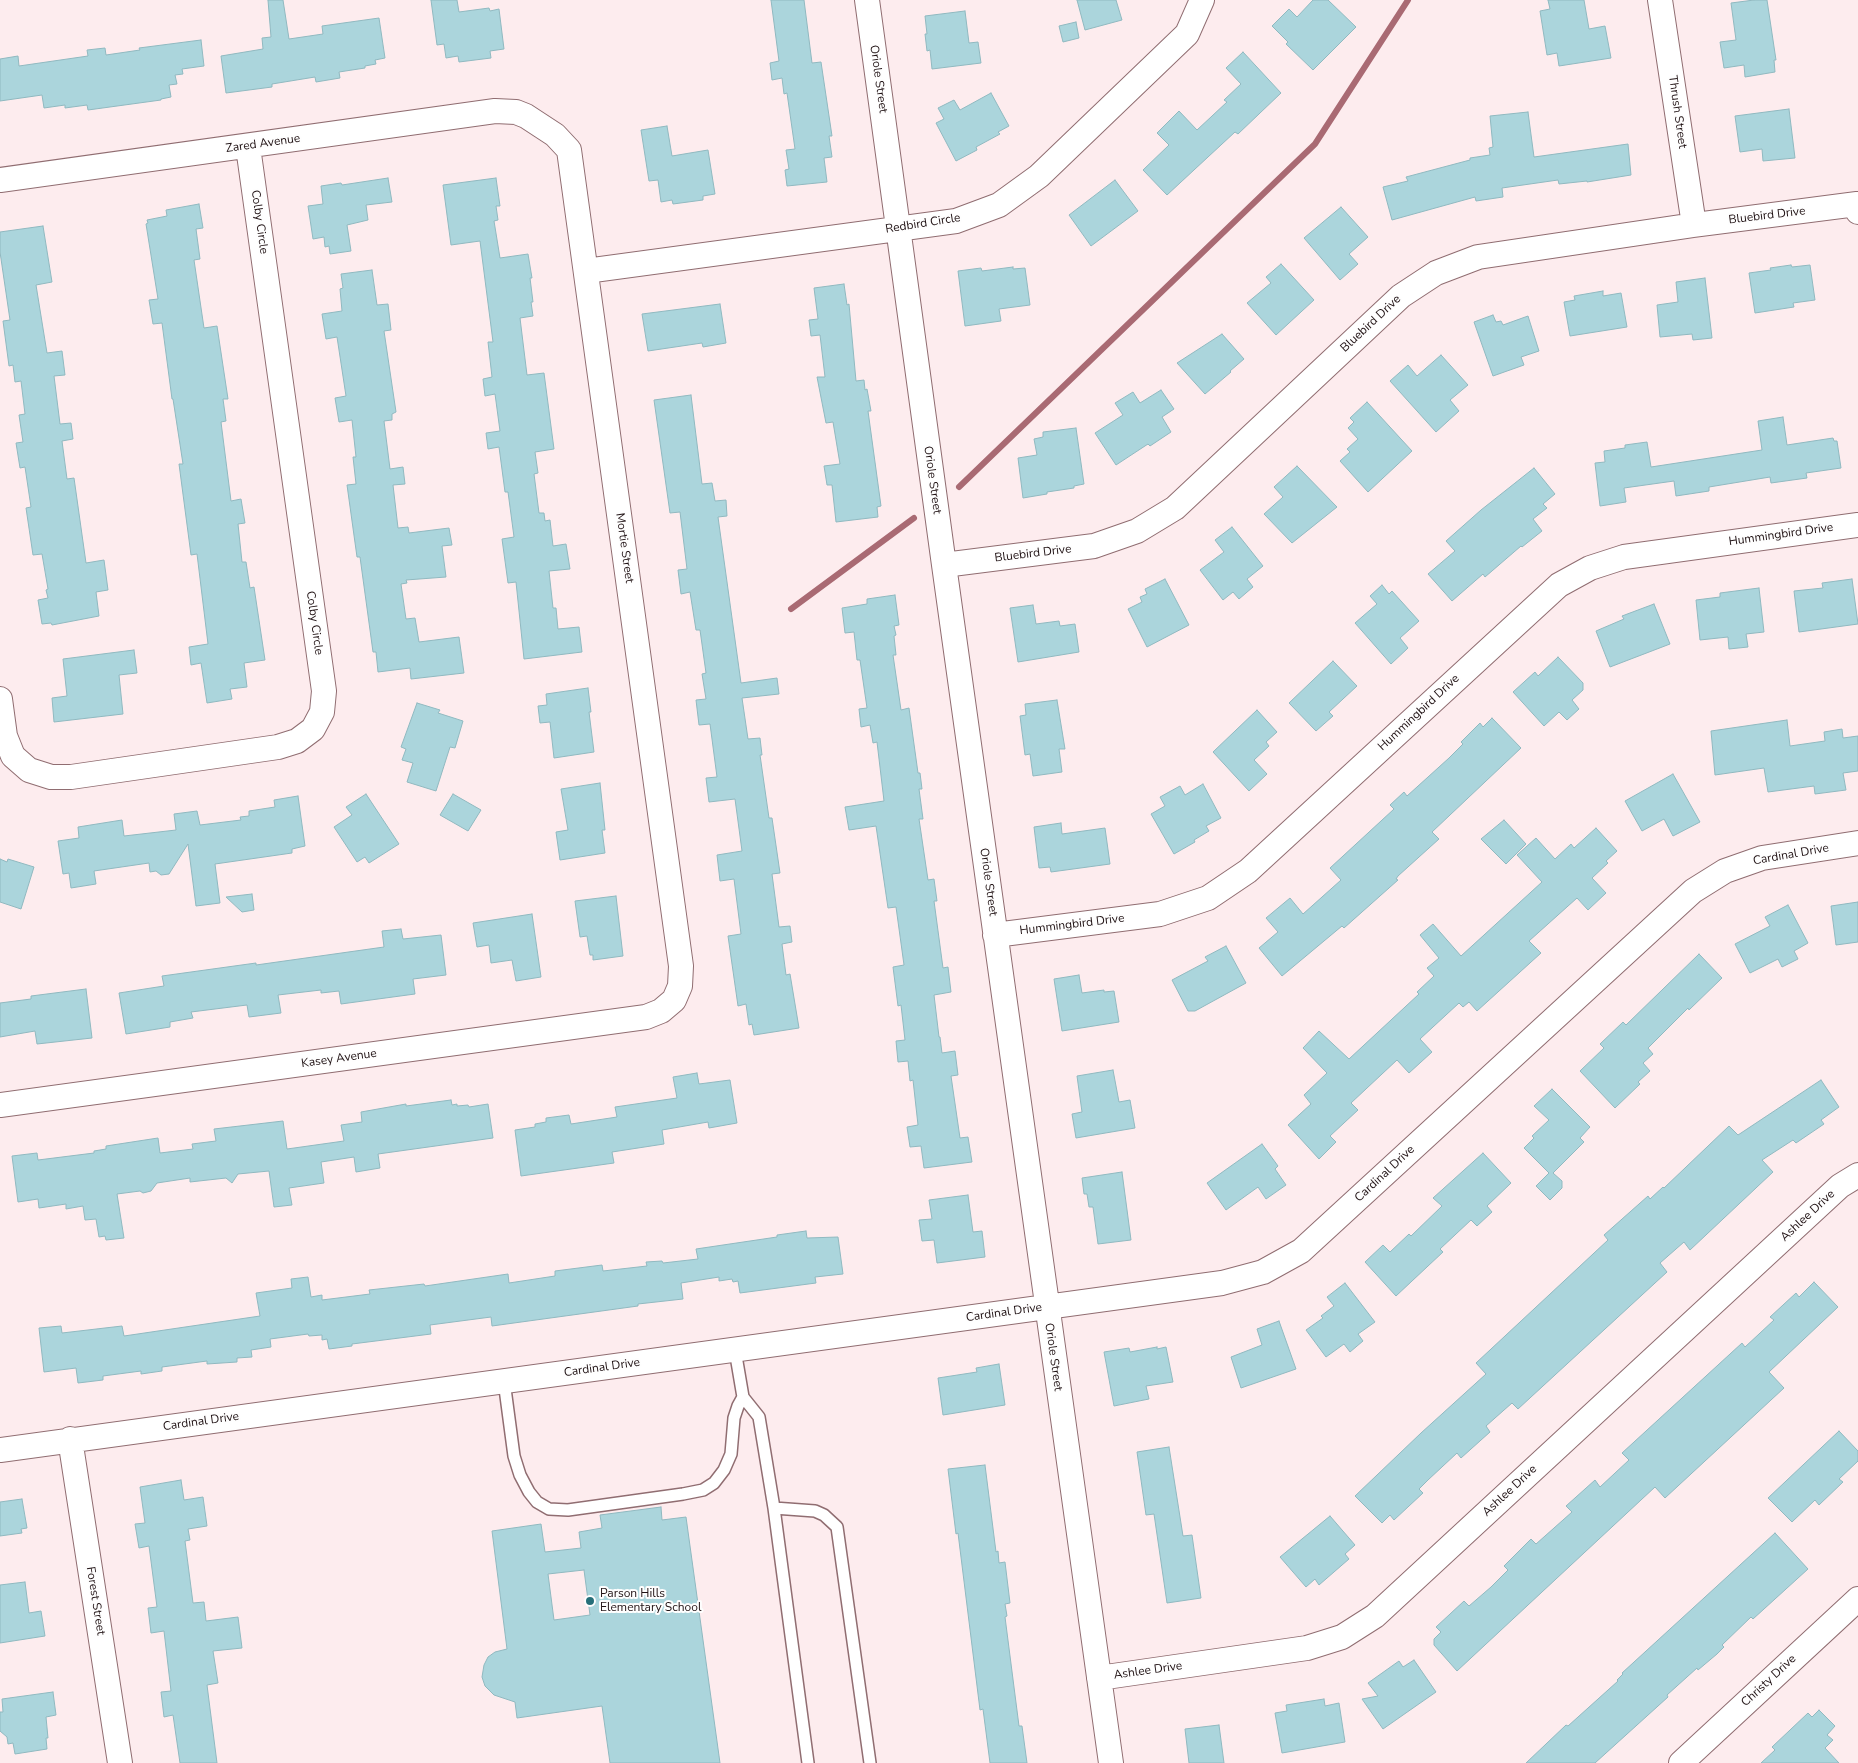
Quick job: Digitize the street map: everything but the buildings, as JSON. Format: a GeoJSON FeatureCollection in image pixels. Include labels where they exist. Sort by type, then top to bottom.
{"type":"FeatureCollection","features":[{"type":"Feature","properties":{"kind":"street","name":"Oriole Street"},"geometry":{"type":"LineString","coordinates":[[867,0],[1046,1308],[1111,1763]]}},
{"type":"Feature","properties":{"kind":"street","name":"Redbird Circle"},"geometry":{"type":"LineString","coordinates":[[586,271],[956,221],[999,205],[1039,176],[1187,34],[1202,0]]}},
{"type":"Feature","properties":{"kind":"street","name":"Thrush Street"},"geometry":{"type":"LineString","coordinates":[[1660,0],[1694,225]]}},
{"type":"Feature","properties":{"kind":"street","name":"Zared Avenue"},"geometry":{"type":"LineString","coordinates":[[0,180],[495,112],[516,112],[526,116]]}},
{"type":"Feature","properties":{"kind":"street","name":"Mortie Street"},"geometry":{"type":"LineString","coordinates":[[526,116],[555,135],[569,150],[680,966],[680,986],[674,1000]]}},
{"type":"Feature","properties":{"kind":"street","name":"Colby Circle"},"geometry":{"type":"LineString","coordinates":[[0,699],[5,736],[13,756],[29,770],[51,777],[71,778],[278,747],[297,741],[313,729],[322,712],[324,691],[248,146]]}},
{"type":"Feature","properties":{"kind":"street","name":"Bluebird Drive"},"geometry":{"type":"LineString","coordinates":[[944,565],[1094,546],[1138,532],[1174,508],[1401,296],[1436,273],[1478,257],[1694,225],[1857,208]]}},
{"type":"Feature","properties":{"kind":"street","name":"Hummingbird Drive"},"geometry":{"type":"LineString","coordinates":[[995,935],[1160,914],[1208,898],[1248,871],[1559,585],[1590,568],[1624,557],[1858,525]]}},
{"type":"Feature","properties":{"kind":"street","name":"Cardinal Drive"},"geometry":{"type":"LineString","coordinates":[[0,1450],[1222,1284],[1262,1272],[1301,1251],[1693,891],[1724,871],[1762,858],[1858,843]]}},
{"type":"Feature","properties":{"kind":"street","name":"Kasey Avenue"},"geometry":{"type":"LineString","coordinates":[[0,1106],[646,1017],[662,1011],[674,1000]]}},
{"type":"Feature","properties":{"kind":"street","name":"Ashlee Drive"},"geometry":{"type":"LineString","coordinates":[[1099,1678],[1306,1648],[1342,1636],[1375,1616],[1833,1192],[1858,1175]]}},
{"type":"Feature","properties":{"kind":"street","name":"Forest Street"},"geometry":{"type":"LineString","coordinates":[[70,1439],[120,1763]]}},
{"type":"Feature","properties":{"kind":"street","name":"Christy Drive"},"geometry":{"type":"LineString","coordinates":[[1681,1763],[1858,1599]]}},
{"type":"Feature","properties":{"kind":"lane"},"geometry":{"type":"LineString","coordinates":[[735,1350],[743,1397],[759,1417],[774,1508],[808,1763]]}},
{"type":"Feature","properties":{"kind":"lane"},"geometry":{"type":"LineString","coordinates":[[504,1381],[514,1456],[520,1475],[537,1502],[549,1509],[568,1510],[703,1490],[714,1483],[724,1470],[731,1454],[734,1418],[743,1397]]}},
{"type":"Feature","properties":{"kind":"lane"},"geometry":{"type":"LineString","coordinates":[[774,1508],[815,1511],[824,1515],[837,1527],[870,1763]]}},
{"type":"Feature","properties":{"kind":"waterway"},"geometry":{"type":"LineString","coordinates":[[959,487],[1315,144],[1408,0]]}},
{"type":"Feature","properties":{"kind":"waterway"},"geometry":{"type":"LineString","coordinates":[[791,609],[914,518]]}},
{"type":"Feature","properties":{"kind":"place","name":"Parson Hills Elementary School"},"geometry":{"type":"Point","coordinates":[590,1601]}}]}
